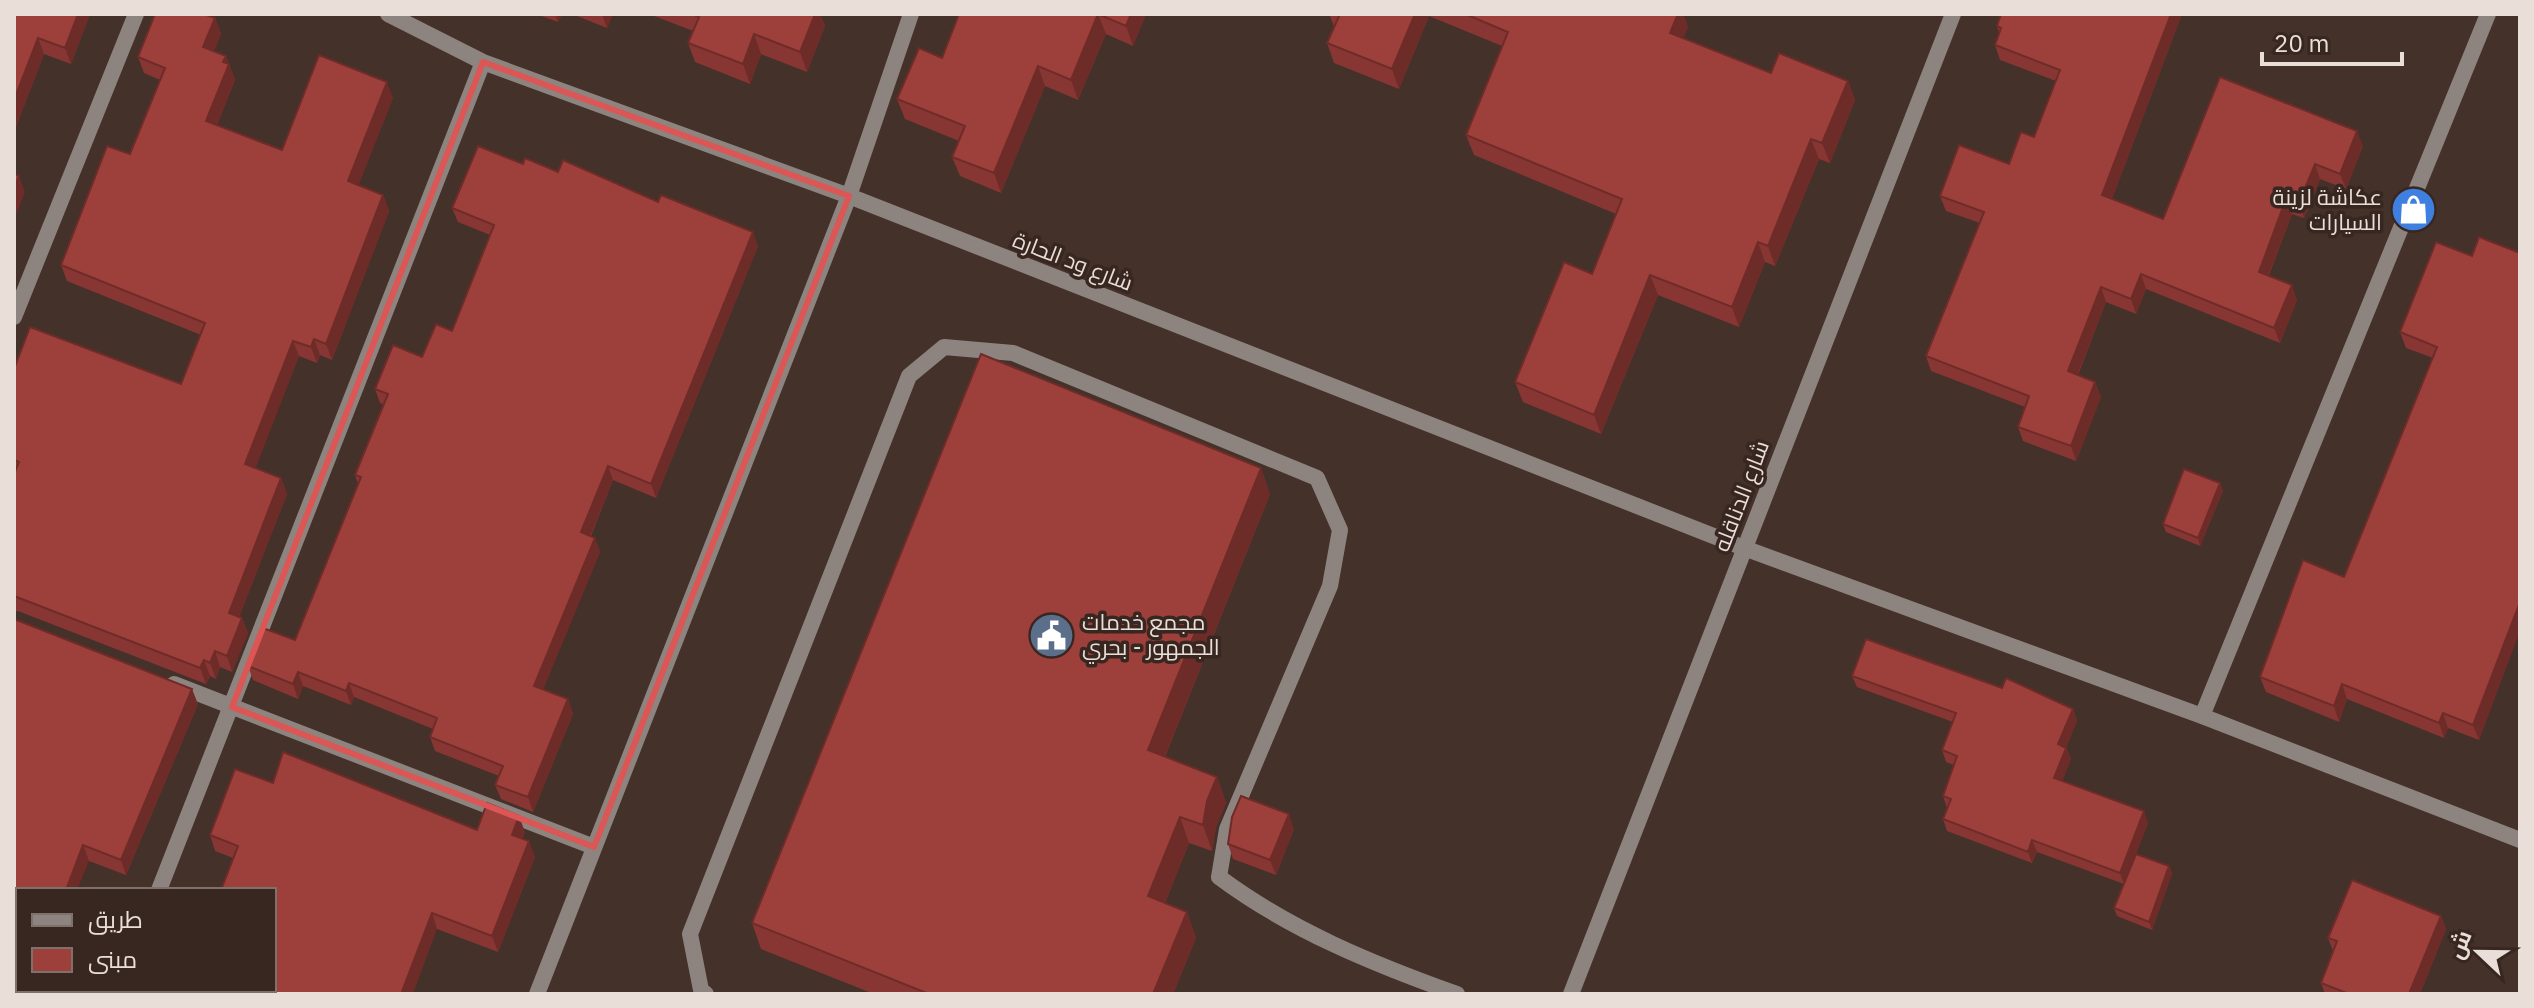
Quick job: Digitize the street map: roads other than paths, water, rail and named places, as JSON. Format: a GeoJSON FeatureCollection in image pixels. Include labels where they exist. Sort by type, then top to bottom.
{"type":"FeatureCollection","features":[{"type":"Feature","properties":{"kind":"street"},"geometry":{"type":"LineString","coordinates":[[14,317],[136,14]]}},
{"type":"Feature","properties":{"kind":"street","name":"شارع ود الحارة"},"geometry":{"type":"LineString","coordinates":[[388,14],[483,62],[849,196],[1744,548],[2202,716],[2520,840]]}},
{"type":"Feature","properties":{"kind":"street"},"geometry":{"type":"LineString","coordinates":[[537,994],[849,196],[911,14]]}},
{"type":"Feature","properties":{"kind":"street","name":"شارع الدناقله"},"geometry":{"type":"LineString","coordinates":[[1571,994],[1953,14]]}},
{"type":"Feature","properties":{"kind":"street"},"geometry":{"type":"LineString","coordinates":[[2202,716],[2488,14]]}},
{"type":"Feature","properties":{"kind":"street"},"geometry":{"type":"LineString","coordinates":[[160,888],[483,62]]}},
{"type":"Feature","properties":{"kind":"street"},"geometry":{"type":"LineString","coordinates":[[706,994],[701,990],[690,934],[909,376],[944,347],[1013,353],[1317,478],[1340,530],[1330,586],[1227,829],[1219,877],[1262,909],[1300,929],[1457,994]]}},
{"type":"Feature","properties":{"kind":"street"},"geometry":{"type":"LineString","coordinates":[[160,678],[594,847]]}},
{"type":"Feature","properties":{"kind":"place","name":"عكاشة لزينة السيارات"},"geometry":{"type":"Point","coordinates":[2413,210]}},
{"type":"Feature","properties":{"kind":"place","name":"مجمع خدمات الجمهور - بحري"},"geometry":{"type":"Point","coordinates":[1051,635]}}]}
